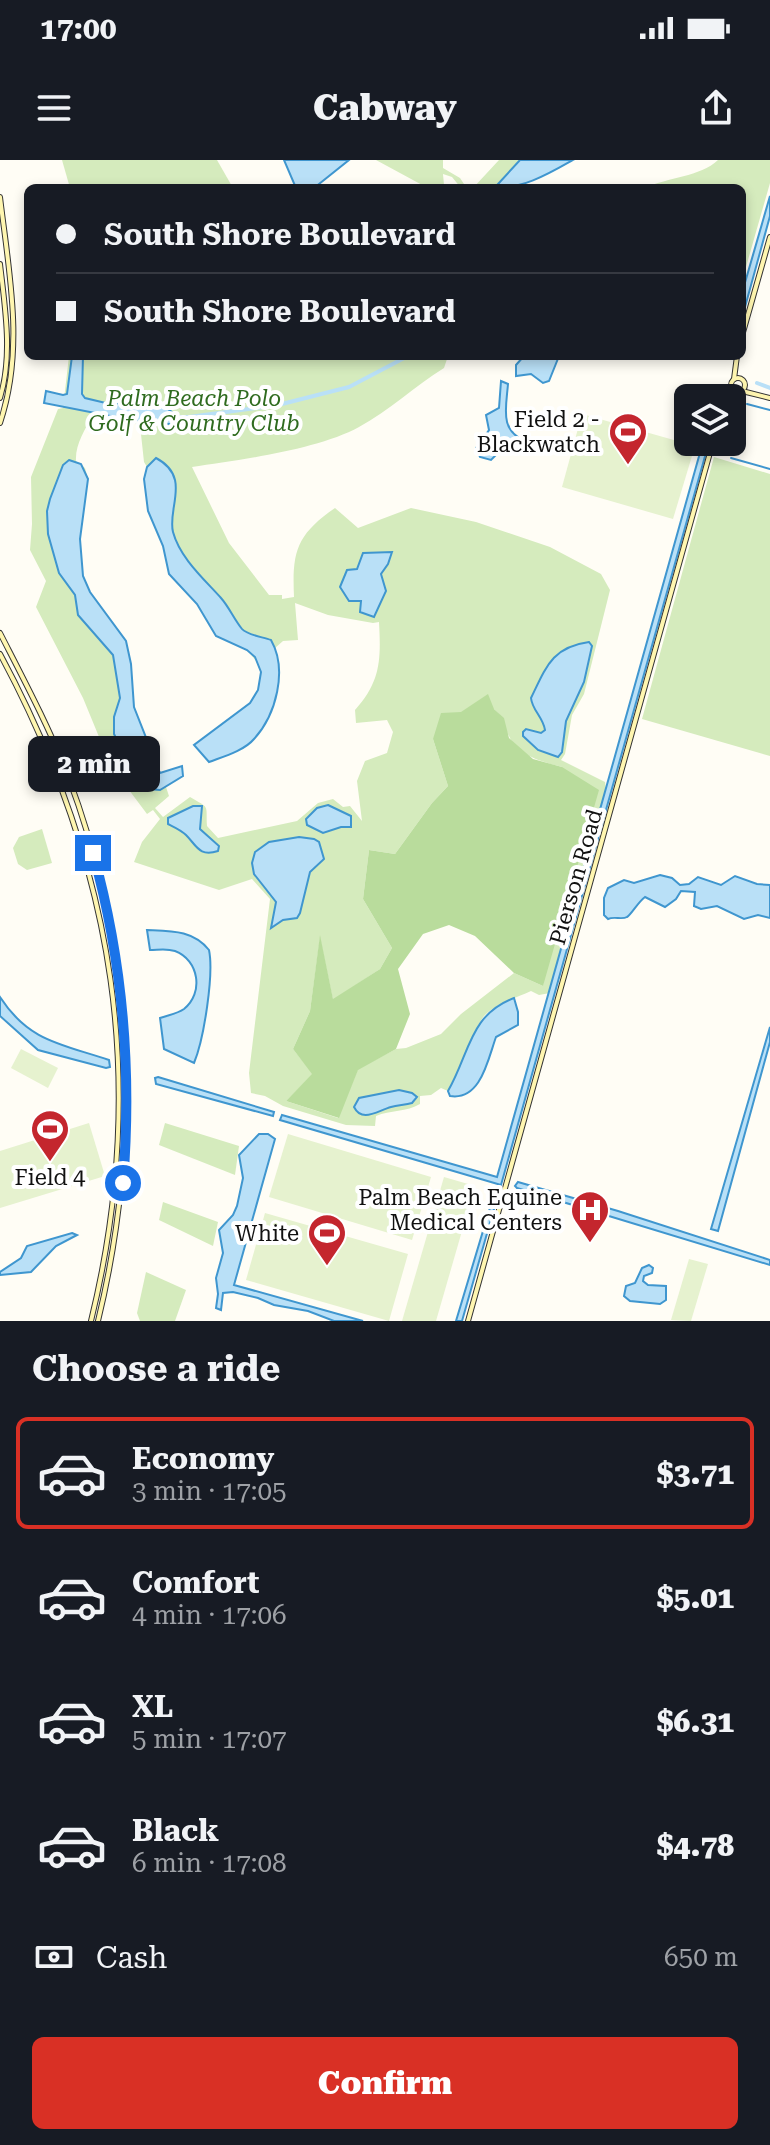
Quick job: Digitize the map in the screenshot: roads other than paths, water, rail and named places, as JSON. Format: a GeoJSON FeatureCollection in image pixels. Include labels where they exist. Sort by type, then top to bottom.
{"type":"FeatureCollection","features":[{"type":"Feature","properties":{"kind":"street"},"geometry":{"type":"LineString","coordinates":[[0,197],[15,332],[11,382],[0,423]]}},
{"type":"Feature","properties":{"kind":"street"},"geometry":{"type":"LineString","coordinates":[[746,322],[770,237]]}},
{"type":"Feature","properties":{"kind":"street"},"geometry":{"type":"LineString","coordinates":[[0,264],[6,343],[5,381],[0,398]]}},
{"type":"Feature","properties":{"kind":"street"},"geometry":{"type":"LineString","coordinates":[[737,360],[739,384]]}},
{"type":"Feature","properties":{"kind":"street"},"geometry":{"type":"LineString","coordinates":[[733,384],[737,379]]}},
{"type":"Feature","properties":{"kind":"street"},"geometry":{"type":"LineString","coordinates":[[746,390],[770,398]]}},
{"type":"Feature","properties":{"kind":"street","name":"Pierson Road"},"geometry":{"type":"LineString","coordinates":[[468,1321],[709,456]]}},
{"type":"Feature","properties":{"kind":"street"},"geometry":{"type":"LineString","coordinates":[[0,633],[47,727],[72,787],[90,843],[116,958],[124,1035],[126,1117],[120,1210],[98,1321]]}},
{"type":"Feature","properties":{"kind":"street"},"geometry":{"type":"LineString","coordinates":[[0,654],[52,759],[79,835],[92,879],[110,970],[118,1063],[117,1152],[112,1212],[91,1321]]}},
{"type":"Feature","properties":{"kind":"street"},"geometry":{"type":"LineString","coordinates":[[118,1104],[127,1094]]}},
{"type":"Feature","properties":{"kind":"street"},"geometry":{"type":"LineString","coordinates":[[118,1104],[126,1117]]}},
{"type":"Feature","properties":{"kind":"water"},"geometry":{"type":"Polygon","coordinates":[[[284,160],[349,160],[319,184],[294,184],[284,160]]]}},
{"type":"Feature","properties":{"kind":"water"},"geometry":{"type":"Polygon","coordinates":[[[520,160],[573,160],[525,183],[498,184],[520,160]]]}},
{"type":"Feature","properties":{"kind":"water"},"geometry":{"type":"Polygon","coordinates":[[[770,196],[770,216],[746,303],[746,279],[770,196]]]}},
{"type":"Feature","properties":{"kind":"water"},"geometry":{"type":"Polygon","coordinates":[[[71,360],[83,360],[82,394],[85,398],[114,405],[135,396],[163,405],[173,413],[171,424],[146,423],[44,403],[46,391],[67,394],[71,360]]]}},
{"type":"Feature","properties":{"kind":"water"},"geometry":{"type":"Polygon","coordinates":[[[520,360],[557,360],[549,381],[543,383],[531,374],[516,376],[516,365],[520,360]]]}},
{"type":"Feature","properties":{"kind":"water"},"geometry":{"type":"Polygon","coordinates":[[[501,381],[508,384],[508,425],[512,432],[527,442],[526,448],[504,447],[491,460],[480,457],[476,448],[489,430],[486,415],[499,408],[501,381]]]}},
{"type":"Feature","properties":{"kind":"water"},"geometry":{"type":"Polygon","coordinates":[[[699,456],[705,456],[501,1185],[280,1120],[282,1115],[497,1177],[699,456]]]}},
{"type":"Feature","properties":{"kind":"water"},"geometry":{"type":"Polygon","coordinates":[[[156,458],[167,466],[176,483],[172,523],[181,551],[244,631],[271,640],[279,665],[274,705],[262,729],[245,747],[209,762],[194,745],[250,703],[258,690],[261,672],[255,657],[247,650],[216,636],[197,604],[169,574],[163,546],[148,511],[144,479],[147,467],[156,458]]]}},
{"type":"Feature","properties":{"kind":"water"},"geometry":{"type":"Polygon","coordinates":[[[69,460],[81,464],[88,479],[80,539],[83,576],[90,592],[126,641],[134,707],[160,773],[182,766],[183,776],[160,790],[149,789],[125,756],[114,734],[114,717],[120,698],[113,655],[78,615],[75,595],[59,573],[48,534],[50,499],[63,465],[69,460]]]}},
{"type":"Feature","properties":{"kind":"water"},"geometry":{"type":"Polygon","coordinates":[[[392,552],[381,574],[386,591],[374,617],[360,612],[361,601],[349,601],[340,587],[347,570],[357,569],[363,553],[392,552]]]}},
{"type":"Feature","properties":{"kind":"water"},"geometry":{"type":"Polygon","coordinates":[[[589,642],[592,646],[584,682],[566,721],[562,752],[558,757],[538,750],[523,736],[526,729],[541,733],[545,730],[531,698],[546,668],[558,654],[566,648],[589,642]]]}},
{"type":"Feature","properties":{"kind":"water"},"geometry":{"type":"Polygon","coordinates":[[[328,805],[351,816],[351,827],[323,833],[307,825],[306,819],[317,808],[328,805]]]}},
{"type":"Feature","properties":{"kind":"water"},"geometry":{"type":"Polygon","coordinates":[[[193,806],[202,806],[200,829],[219,846],[218,851],[202,851],[184,833],[168,824],[168,818],[193,806]]]}},
{"type":"Feature","properties":{"kind":"water"},"geometry":{"type":"Polygon","coordinates":[[[299,837],[319,842],[324,859],[310,872],[297,918],[283,920],[271,928],[276,902],[254,874],[252,863],[255,852],[269,842],[299,837]]]}},
{"type":"Feature","properties":{"kind":"water"},"geometry":{"type":"Polygon","coordinates":[[[660,875],[672,878],[680,885],[689,884],[698,877],[721,885],[735,876],[770,885],[770,918],[758,915],[744,919],[717,906],[701,909],[694,906],[695,892],[681,891],[665,907],[645,897],[627,917],[608,919],[604,915],[604,898],[608,888],[624,880],[634,883],[660,875]]]}},
{"type":"Feature","properties":{"kind":"water"},"geometry":{"type":"Polygon","coordinates":[[[147,930],[189,935],[209,950],[207,1006],[194,1063],[164,1049],[160,1018],[181,1011],[190,1002],[196,986],[194,969],[183,955],[175,951],[150,950],[147,930]]]}},
{"type":"Feature","properties":{"kind":"water"},"geometry":{"type":"Polygon","coordinates":[[[0,997],[23,1024],[35,1032],[62,1045],[109,1060],[110,1067],[38,1050],[0,1016],[0,997]]]}},
{"type":"Feature","properties":{"kind":"water"},"geometry":{"type":"Polygon","coordinates":[[[514,998],[518,1025],[496,1037],[482,1077],[476,1085],[461,1096],[450,1096],[448,1091],[479,1025],[499,1005],[514,998]]]}},
{"type":"Feature","properties":{"kind":"water"},"geometry":{"type":"Polygon","coordinates":[[[770,1027],[770,1042],[718,1231],[711,1229],[770,1027]]]}},
{"type":"Feature","properties":{"kind":"water"},"geometry":{"type":"Polygon","coordinates":[[[155,1078],[274,1112],[273,1116],[156,1084],[155,1078]]]}},
{"type":"Feature","properties":{"kind":"water"},"geometry":{"type":"Polygon","coordinates":[[[399,1090],[417,1097],[412,1103],[366,1115],[357,1112],[354,1107],[359,1098],[399,1090]]]}},
{"type":"Feature","properties":{"kind":"water"},"geometry":{"type":"Polygon","coordinates":[[[259,1134],[268,1134],[275,1139],[234,1285],[363,1321],[334,1321],[308,1311],[274,1305],[233,1292],[223,1293],[221,1310],[216,1308],[216,1278],[223,1253],[219,1230],[237,1206],[243,1178],[239,1155],[259,1134]]]}},
{"type":"Feature","properties":{"kind":"water"},"geometry":{"type":"Polygon","coordinates":[[[518,1182],[770,1260],[770,1265],[517,1188],[518,1182]]]}},
{"type":"Feature","properties":{"kind":"water"},"geometry":{"type":"Polygon","coordinates":[[[492,1201],[496,1202],[462,1321],[456,1321],[492,1201]]]}},
{"type":"Feature","properties":{"kind":"water"},"geometry":{"type":"Polygon","coordinates":[[[72,1233],[77,1235],[56,1246],[31,1272],[0,1275],[21,1258],[27,1246],[72,1233]]]}},
{"type":"Feature","properties":{"kind":"water"},"geometry":{"type":"Polygon","coordinates":[[[649,1265],[653,1268],[652,1273],[644,1276],[643,1281],[648,1285],[666,1286],[666,1300],[660,1304],[630,1301],[624,1296],[626,1286],[635,1283],[642,1268],[649,1265]]]}},
{"type":"Feature","properties":{"kind":"waterway"},"geometry":{"type":"LineString","coordinates":[[170,417],[278,405],[349,387],[400,360]]}},
{"type":"Feature","properties":{"kind":"waterway"},"geometry":{"type":"LineString","coordinates":[[757,383],[770,388]]}},
{"type":"Feature","properties":{"kind":"waterway"},"geometry":{"type":"LineString","coordinates":[[747,404],[770,410]]}},
{"type":"Feature","properties":{"kind":"waterway"},"geometry":{"type":"LineString","coordinates":[[731,458],[770,469]]}},
{"type":"Feature","properties":{"kind":"place","name":"Field 2 - Blackwatch"},"geometry":{"type":"Point","coordinates":[628,466]}},
{"type":"Feature","properties":{"kind":"place","name":"Field 4"},"geometry":{"type":"Point","coordinates":[50,1163]}},
{"type":"Feature","properties":{"kind":"place","name":"Palm Beach Equine Medical Centers"},"geometry":{"type":"Point","coordinates":[590,1244]}},
{"type":"Feature","properties":{"kind":"place","name":"White"},"geometry":{"type":"Point","coordinates":[327,1267]}},
{"type":"Feature","properties":{"kind":"park label","name":"Palm Beach Polo Golf & Country Club"},"geometry":{"type":"Point","coordinates":[194,410]}}]}
